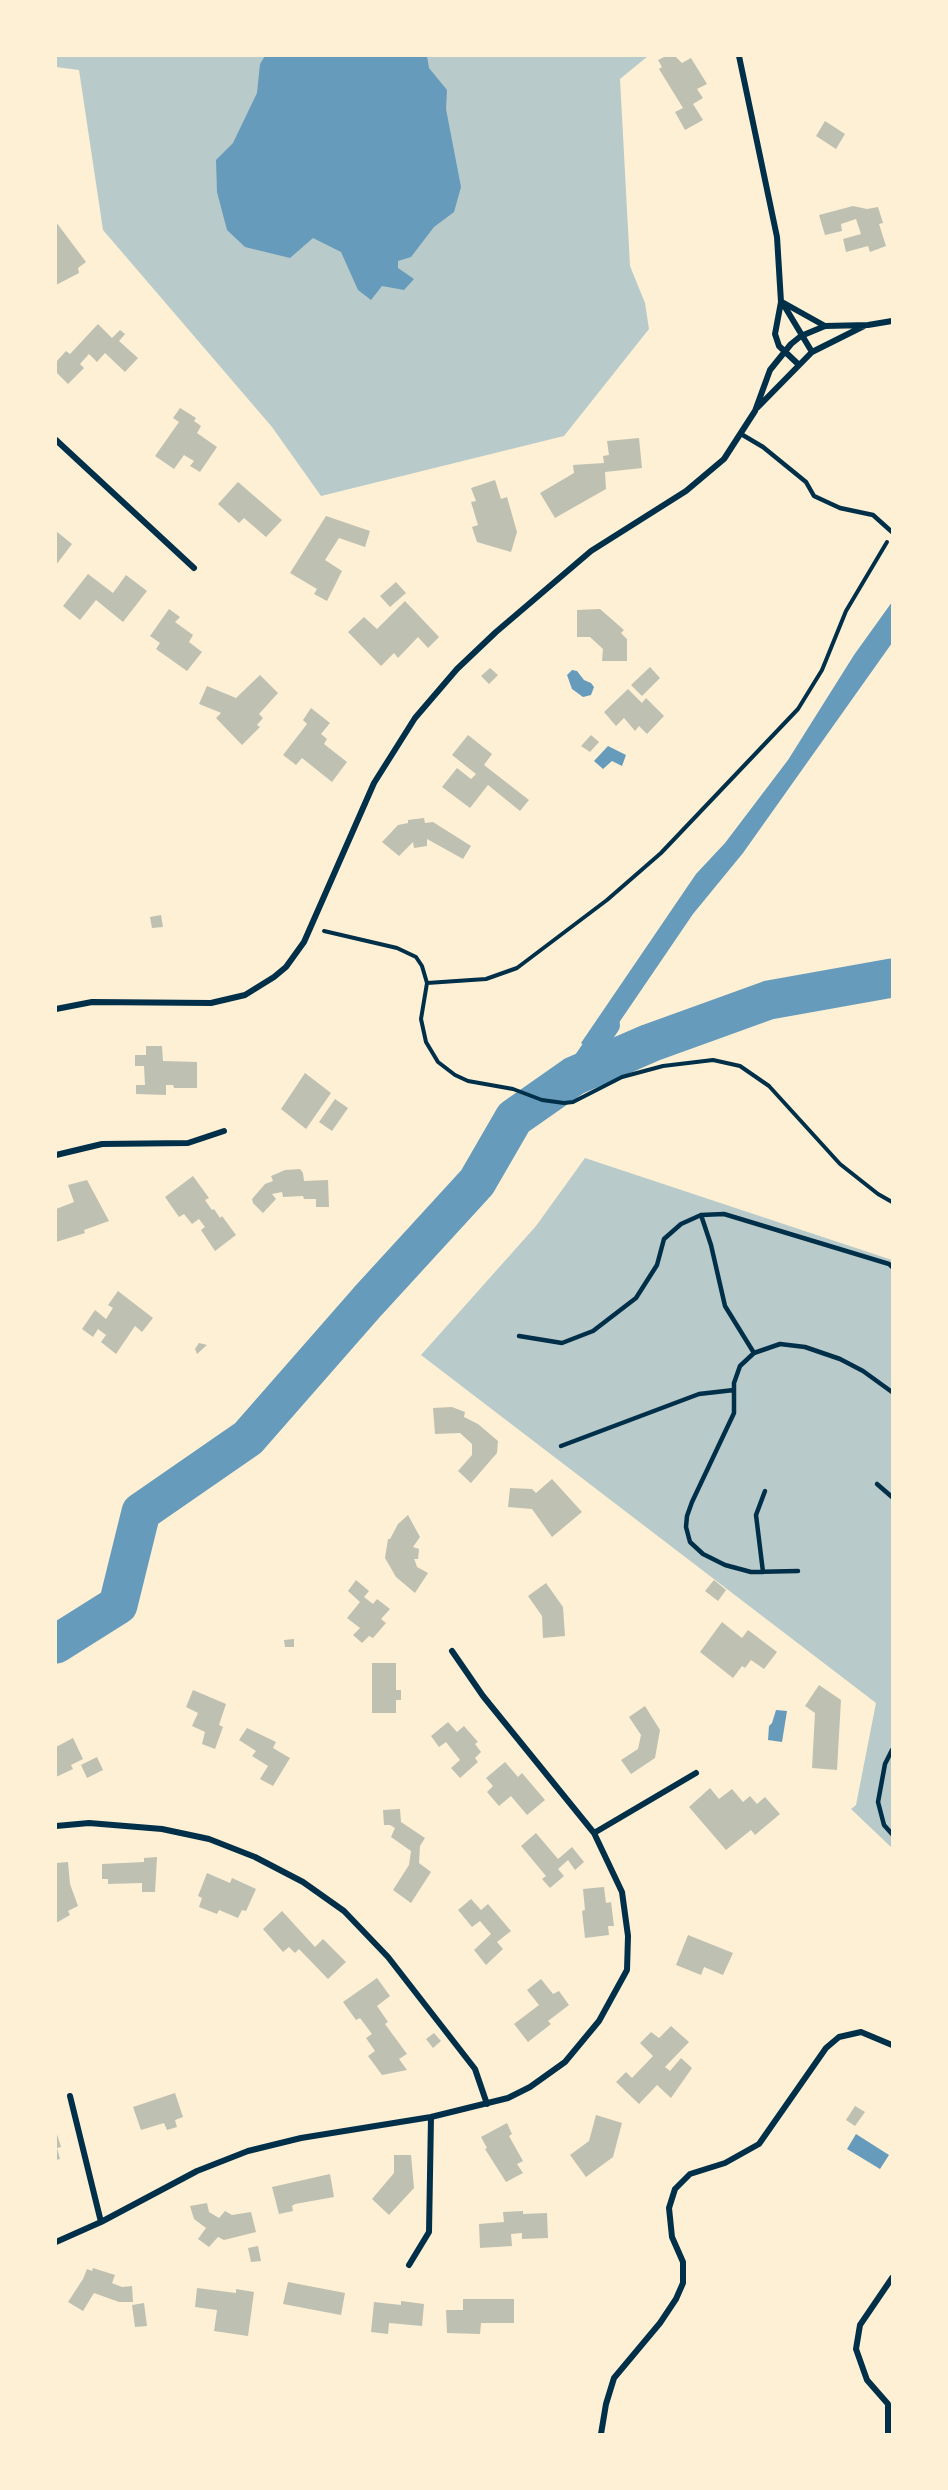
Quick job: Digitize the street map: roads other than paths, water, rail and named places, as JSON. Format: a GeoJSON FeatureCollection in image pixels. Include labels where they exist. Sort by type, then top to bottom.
{"type":"FeatureCollection","features":[{"type":"Feature","properties":{"kind":"street"},"geometry":{"type":"LineString","coordinates":[[740,56],[777,237],[781,302],[775,334],[784,353],[798,364]]}},
{"type":"Feature","properties":{"kind":"street"},"geometry":{"type":"LineString","coordinates":[[781,302],[825,326]]}},
{"type":"Feature","properties":{"kind":"street"},"geometry":{"type":"LineString","coordinates":[[781,302],[812,352]]}},
{"type":"Feature","properties":{"kind":"street"},"geometry":{"type":"LineString","coordinates":[[56,1009],[92,1002],[211,1003],[228,1000],[260,988],[274,977],[296,955],[310,928],[357,817],[374,783],[415,718],[450,677],[496,632],[591,551],[705,477],[724,459],[754,411],[770,370],[801,336],[825,326],[868,325],[892,321]]}},
{"type":"Feature","properties":{"kind":"street"},"geometry":{"type":"LineString","coordinates":[[754,411],[812,352],[868,325]]}},
{"type":"Feature","properties":{"kind":"street"},"geometry":{"type":"LineString","coordinates":[[56,440],[194,568]]}},
{"type":"Feature","properties":{"kind":"street"},"geometry":{"type":"LineString","coordinates":[[56,1155],[102,1144],[188,1143],[224,1131]]}},
{"type":"Feature","properties":{"kind":"street"},"geometry":{"type":"LineString","coordinates":[[56,2242],[100,2223],[197,2171],[248,2151],[300,2138],[431,2117],[508,2098],[530,2087],[566,2062],[599,2021],[627,1970],[627,1936],[622,1892],[594,1833],[483,1696],[452,1651]]}},
{"type":"Feature","properties":{"kind":"street"},"geometry":{"type":"LineString","coordinates":[[594,1833],[696,1773]]}},
{"type":"Feature","properties":{"kind":"street"},"geometry":{"type":"LineString","coordinates":[[56,1826],[99,1824],[162,1829],[208,1839],[255,1857],[303,1882],[345,1911],[388,1957],[475,2069],[487,2104]]}},
{"type":"Feature","properties":{"kind":"street"},"geometry":{"type":"LineString","coordinates":[[601,2434],[606,2404],[615,2378],[660,2323],[676,2299],[683,2283],[682,2262],[672,2237],[669,2208],[675,2189],[690,2174],[725,2163],[759,2144],[826,2048],[839,2037],[861,2032],[892,2045]]}},
{"type":"Feature","properties":{"kind":"street"},"geometry":{"type":"LineString","coordinates":[[69,2096],[100,2223]]}},
{"type":"Feature","properties":{"kind":"street"},"geometry":{"type":"LineString","coordinates":[[409,2265],[429,2232],[431,2117]]}},
{"type":"Feature","properties":{"kind":"street"},"geometry":{"type":"LineString","coordinates":[[888,2434],[888,2404],[867,2380],[856,2349],[860,2325],[892,2278]]}},
{"type":"Feature","properties":{"kind":"lane"},"geometry":{"type":"LineString","coordinates":[[741,434],[763,447],[806,482],[814,496],[840,508],[873,515],[892,533]]}},
{"type":"Feature","properties":{"kind":"lane"},"geometry":{"type":"LineString","coordinates":[[519,1336],[562,1343],[593,1331],[636,1298],[657,1265],[664,1239],[681,1224],[701,1215],[724,1214],[889,1264],[892,1267]]}},
{"type":"Feature","properties":{"kind":"lane"},"geometry":{"type":"LineString","coordinates":[[701,1215],[711,1245],[725,1306],[753,1353]]}},
{"type":"Feature","properties":{"kind":"lane"},"geometry":{"type":"LineString","coordinates":[[798,1571],[751,1572],[725,1565],[703,1554],[690,1542],[686,1527],[692,1503],[734,1413],[734,1390],[740,1366],[753,1353],[780,1344],[805,1347],[840,1359],[863,1371],[892,1392]]}},
{"type":"Feature","properties":{"kind":"lane"},"geometry":{"type":"LineString","coordinates":[[561,1446],[699,1394],[734,1390]]}},
{"type":"Feature","properties":{"kind":"lane"},"geometry":{"type":"LineString","coordinates":[[877,1484],[892,1497]]}},
{"type":"Feature","properties":{"kind":"lane"},"geometry":{"type":"LineString","coordinates":[[763,1572],[756,1515],[765,1491]]}},
{"type":"Feature","properties":{"kind":"lane"},"geometry":{"type":"LineString","coordinates":[[892,1750],[885,1764],[878,1802],[884,1825],[892,1834]]}},
{"type":"Feature","properties":{"kind":"water"},"geometry":{"type":"Polygon","coordinates":[[[265,56],[427,56],[429,68],[447,90],[446,109],[461,187],[454,212],[434,227],[411,257],[398,261],[398,268],[414,279],[404,290],[382,286],[371,300],[358,290],[341,252],[313,238],[290,258],[245,247],[227,230],[217,192],[216,160],[233,143],[257,93],[260,64],[265,56]]]}},
{"type":"Feature","properties":{"kind":"water"},"geometry":{"type":"Polygon","coordinates":[[[892,602],[892,643],[743,853],[693,914],[597,1055],[581,1043],[696,874],[725,843],[788,760],[854,655],[892,602]]]}},
{"type":"Feature","properties":{"kind":"water"},"geometry":{"type":"Polygon","coordinates":[[[572,670],[577,671],[584,680],[591,683],[594,687],[591,695],[583,697],[572,689],[567,675],[572,670]]]}},
{"type":"Feature","properties":{"kind":"water"},"geometry":{"type":"Polygon","coordinates":[[[608,746],[626,755],[622,766],[612,761],[603,769],[594,761],[608,746]]]}},
{"type":"Feature","properties":{"kind":"water"},"geometry":{"type":"Polygon","coordinates":[[[892,963],[892,993],[864,999],[858,966],[892,963]]]}},
{"type":"Feature","properties":{"kind":"water"},"geometry":{"type":"Polygon","coordinates":[[[776,1710],[787,1711],[782,1742],[768,1740],[769,1726],[776,1710]]]}},
{"type":"Feature","properties":{"kind":"water"},"geometry":{"type":"Polygon","coordinates":[[[856,2134],[889,2155],[880,2169],[847,2149],[856,2134]]]}},
{"type":"Feature","properties":{"kind":"waterway"},"geometry":{"type":"LineString","coordinates":[[56,1644],[118,1605],[141,1512],[248,1438],[368,1301],[477,1182],[514,1118],[574,1076],[650,1043],[769,1000],[892,978]]}},
{"type":"Feature","properties":{"kind":"waterway"},"geometry":{"type":"LineString","coordinates":[[574,1076],[609,1025]]}}]}
